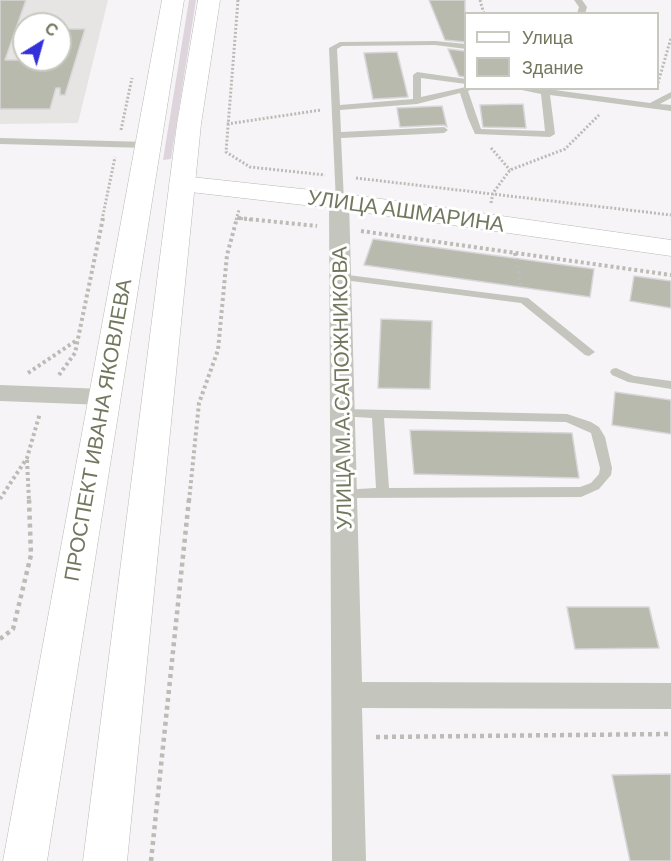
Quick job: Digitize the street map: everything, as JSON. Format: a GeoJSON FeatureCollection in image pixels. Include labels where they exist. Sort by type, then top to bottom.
{"type":"FeatureCollection","features":[{"type":"Feature","properties":{"kind":"main road","name":"ПРОСПЕКТ ИВАНА ЯКОВЛЕВА"},"geometry":{"type":"LineString","coordinates":[[24,861],[173,0]]}},
{"type":"Feature","properties":{"kind":"main road"},"geometry":{"type":"LineString","coordinates":[[105,861],[189,124],[209,0]]}},
{"type":"Feature","properties":{"kind":"main road","name":"УЛИЦА АШМАРИНА"},"geometry":{"type":"LineString","coordinates":[[140,182],[182,184],[339,202],[671,248]]}},
{"type":"Feature","properties":{"kind":"street","name":"УЛИЦА М.А.САПОЖНИКОВА"},"geometry":{"type":"LineString","coordinates":[[339,202],[349,861]]}},
{"type":"Feature","properties":{"kind":"street"},"geometry":{"type":"LineString","coordinates":[[10,386],[104,397]]}},
{"type":"Feature","properties":{"kind":"street"},"geometry":{"type":"LineString","coordinates":[[348,695],[671,696]]}},
{"type":"Feature","properties":{"kind":"lane","name":"УЛИЦА М.А.САПОЖНИКОВА"},"geometry":{"type":"LineString","coordinates":[[339,202],[333,48],[340,44],[435,43],[464,47]]}},
{"type":"Feature","properties":{"kind":"lane"},"geometry":{"type":"LineString","coordinates":[[417,101],[417,75],[464,86]]}},
{"type":"Feature","properties":{"kind":"lane"},"geometry":{"type":"LineString","coordinates":[[336,108],[417,101],[464,88]]}},
{"type":"Feature","properties":{"kind":"lane"},"geometry":{"type":"LineString","coordinates":[[467,90],[471,118],[478,132],[550,134],[544,92]]}},
{"type":"Feature","properties":{"kind":"lane"},"geometry":{"type":"LineString","coordinates":[[530,90],[671,108]]}},
{"type":"Feature","properties":{"kind":"lane"},"geometry":{"type":"LineString","coordinates":[[651,105],[671,95]]}},
{"type":"Feature","properties":{"kind":"lane"},"geometry":{"type":"LineString","coordinates":[[337,135],[444,130]]}},
{"type":"Feature","properties":{"kind":"lane"},"geometry":{"type":"LineString","coordinates":[[0,141],[147,145]]}},
{"type":"Feature","properties":{"kind":"lane"},"geometry":{"type":"LineString","coordinates":[[340,277],[524,300],[589,352]]}},
{"type":"Feature","properties":{"kind":"lane"},"geometry":{"type":"LineString","coordinates":[[616,372],[632,379],[671,385]]}},
{"type":"Feature","properties":{"kind":"lane"},"geometry":{"type":"LineString","coordinates":[[343,412],[567,418],[587,424],[599,437],[606,468],[605,475],[596,486],[581,492],[344,493]]}},
{"type":"Feature","properties":{"kind":"lane"},"geometry":{"type":"LineString","coordinates":[[378,413],[383,493]]}},
{"type":"Feature","properties":{"kind":"path"},"geometry":{"type":"LineString","coordinates":[[238,0],[226,152],[250,167],[339,202],[515,253],[671,274]]}},
{"type":"Feature","properties":{"kind":"path"},"geometry":{"type":"LineString","coordinates":[[659,76],[671,38]]}},
{"type":"Feature","properties":{"kind":"path"},"geometry":{"type":"LineString","coordinates":[[55,380],[75,352],[134,68]]}},
{"type":"Feature","properties":{"kind":"path"},"geometry":{"type":"LineString","coordinates":[[227,124],[336,108]]}},
{"type":"Feature","properties":{"kind":"path"},"geometry":{"type":"LineString","coordinates":[[478,132],[510,170]]}},
{"type":"Feature","properties":{"kind":"path"},"geometry":{"type":"LineString","coordinates":[[151,861],[200,403],[218,350],[227,255],[237,218],[339,202],[671,215]]}},
{"type":"Feature","properties":{"kind":"path"},"geometry":{"type":"LineString","coordinates":[[515,253],[524,300]]}},
{"type":"Feature","properties":{"kind":"path"},"geometry":{"type":"LineString","coordinates":[[10,386],[77,340]]}},
{"type":"Feature","properties":{"kind":"path"},"geometry":{"type":"LineString","coordinates":[[0,499],[27,458],[41,408]]}},
{"type":"Feature","properties":{"kind":"path"},"geometry":{"type":"LineString","coordinates":[[0,639],[14,629],[31,555],[27,458]]}},
{"type":"Feature","properties":{"kind":"path"},"geometry":{"type":"LineString","coordinates":[[376,737],[671,734]]}},
{"type":"Feature","properties":{"kind":"shaded area"},"geometry":{"type":"Polygon","coordinates":[[[0,0],[108,0],[78,123],[0,124],[0,0]]]}},
{"type":"Feature","properties":{"kind":"shaded area"},"geometry":{"type":"Polygon","coordinates":[[[189,0],[196,0],[171,159],[163,160],[189,0]]]}},
{"type":"Feature","properties":{"kind":"building"},"geometry":{"type":"Polygon","coordinates":[[[0,0],[26,0],[22,12],[12,12],[12,40],[5,60],[12,60],[12,72],[72,72],[65,95],[60,95],[60,88],[56,88],[50,109],[0,109],[0,0]]]}},
{"type":"Feature","properties":{"kind":"building"},"geometry":{"type":"Polygon","coordinates":[[[429,0],[465,0],[464,42],[445,40],[429,0]]]}},
{"type":"Feature","properties":{"kind":"building"},"geometry":{"type":"Polygon","coordinates":[[[72,29],[85,29],[72,72],[72,29]]]}},
{"type":"Feature","properties":{"kind":"building"},"geometry":{"type":"Polygon","coordinates":[[[448,49],[464,51],[464,77],[459,76],[448,49]]]}},
{"type":"Feature","properties":{"kind":"building"},"geometry":{"type":"Polygon","coordinates":[[[397,52],[408,97],[373,99],[364,53],[397,52]]]}},
{"type":"Feature","properties":{"kind":"building"},"geometry":{"type":"Polygon","coordinates":[[[523,104],[526,128],[483,127],[480,105],[523,104]]]}},
{"type":"Feature","properties":{"kind":"building"},"geometry":{"type":"Polygon","coordinates":[[[442,106],[447,127],[444,125],[400,127],[397,108],[442,106]]]}},
{"type":"Feature","properties":{"kind":"building"},"geometry":{"type":"Polygon","coordinates":[[[373,239],[594,269],[590,297],[364,265],[373,239]]]}},
{"type":"Feature","properties":{"kind":"building"},"geometry":{"type":"Polygon","coordinates":[[[634,276],[671,281],[671,308],[630,301],[634,276]]]}},
{"type":"Feature","properties":{"kind":"building"},"geometry":{"type":"Polygon","coordinates":[[[381,319],[432,321],[430,389],[378,388],[381,319]]]}},
{"type":"Feature","properties":{"kind":"building"},"geometry":{"type":"Polygon","coordinates":[[[615,392],[671,400],[671,434],[612,425],[615,392]]]}},
{"type":"Feature","properties":{"kind":"building"},"geometry":{"type":"Polygon","coordinates":[[[410,430],[572,433],[579,478],[414,474],[410,430]]]}},
{"type":"Feature","properties":{"kind":"building"},"geometry":{"type":"Polygon","coordinates":[[[567,607],[649,607],[659,648],[575,649],[567,607]]]}},
{"type":"Feature","properties":{"kind":"building"},"geometry":{"type":"Polygon","coordinates":[[[671,774],[671,861],[630,861],[612,775],[671,774]]]}}]}
